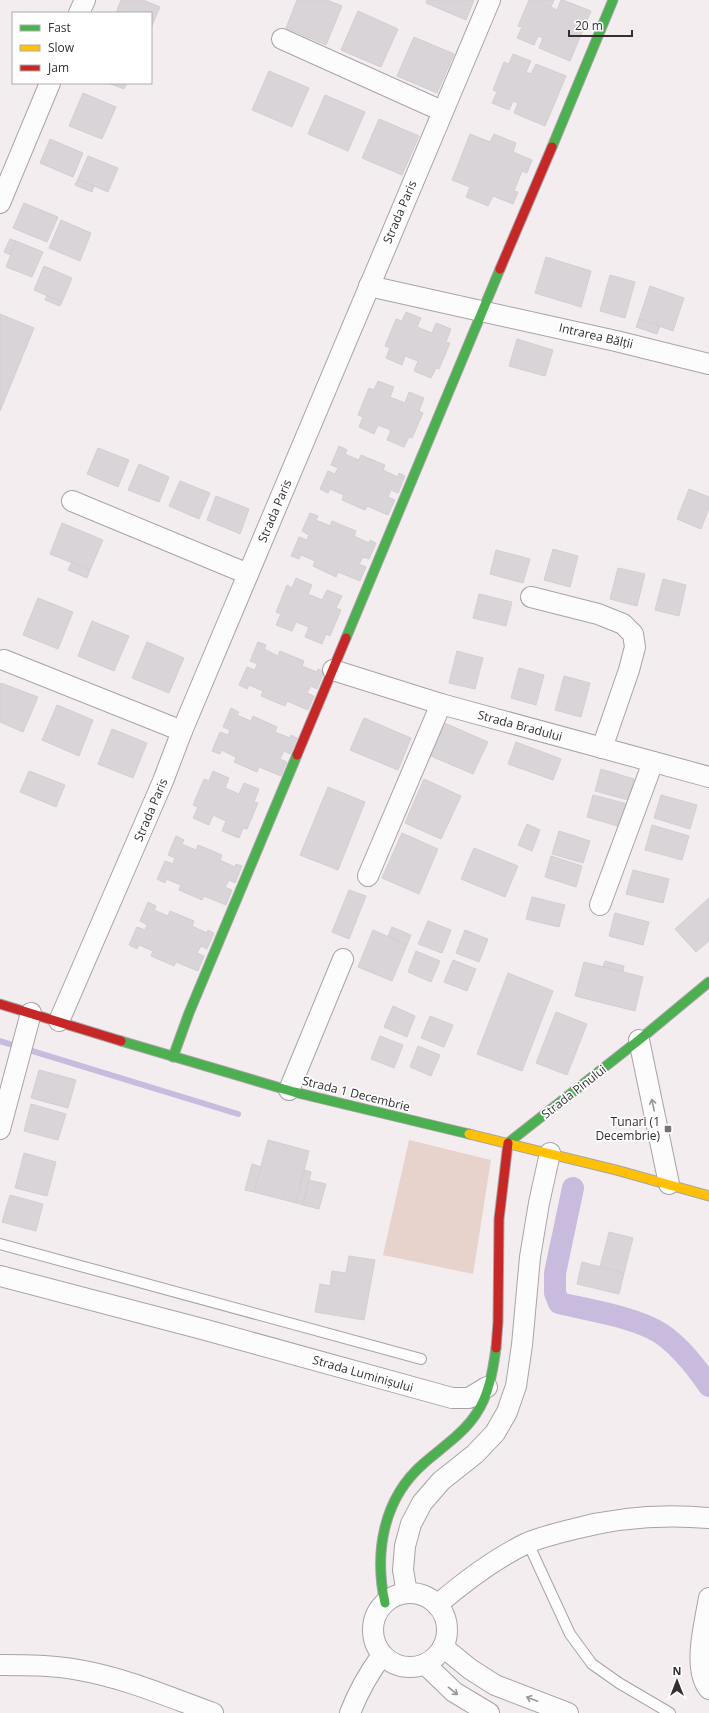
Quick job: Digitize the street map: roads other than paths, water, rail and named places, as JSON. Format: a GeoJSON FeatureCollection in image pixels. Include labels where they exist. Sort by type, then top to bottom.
{"type":"FeatureCollection","features":[{"type":"Feature","properties":{"kind":"street"},"geometry":{"type":"LineString","coordinates":[[79,12],[85,0]]}},
{"type":"Feature","properties":{"kind":"street","name":"Strada Paris"},"geometry":{"type":"LineString","coordinates":[[59,1022],[163,781],[182,731],[368,286],[490,0]]}},
{"type":"Feature","properties":{"kind":"street"},"geometry":{"type":"LineString","coordinates":[[173,1057],[192,1006],[612,0]]}},
{"type":"Feature","properties":{"kind":"street"},"geometry":{"type":"LineString","coordinates":[[282,39],[442,111]]}},
{"type":"Feature","properties":{"kind":"street"},"geometry":{"type":"LineString","coordinates":[[0,203],[50,84]]}},
{"type":"Feature","properties":{"kind":"street","name":"Intrarea Bălții"},"geometry":{"type":"LineString","coordinates":[[368,286],[482,310],[709,364]]}},
{"type":"Feature","properties":{"kind":"street"},"geometry":{"type":"LineString","coordinates":[[72,501],[248,574]]}},
{"type":"Feature","properties":{"kind":"street"},"geometry":{"type":"LineString","coordinates":[[531,597],[604,616],[623,624],[633,634],[635,647],[630,670],[602,748]]}},
{"type":"Feature","properties":{"kind":"street"},"geometry":{"type":"LineString","coordinates":[[4,660],[182,731]]}},
{"type":"Feature","properties":{"kind":"street","name":"Strada Bradului"},"geometry":{"type":"LineString","coordinates":[[333,670],[441,704],[709,777]]}},
{"type":"Feature","properties":{"kind":"street"},"geometry":{"type":"LineString","coordinates":[[368,876],[441,704]]}},
{"type":"Feature","properties":{"kind":"street"},"geometry":{"type":"LineString","coordinates":[[600,905],[653,762]]}},
{"type":"Feature","properties":{"kind":"street"},"geometry":{"type":"LineString","coordinates":[[289,1090],[343,959]]}},
{"type":"Feature","properties":{"kind":"street","name":"Strada Pinului"},"geometry":{"type":"LineString","coordinates":[[508,1143],[639,1040],[709,982]]}},
{"type":"Feature","properties":{"kind":"street","name":"Strada 1 Decembrie"},"geometry":{"type":"LineString","coordinates":[[0,1004],[173,1057],[289,1090],[550,1153],[670,1184],[709,1196]]}},
{"type":"Feature","properties":{"kind":"street"},"geometry":{"type":"LineString","coordinates":[[0,1129],[31,1014]]}},
{"type":"Feature","properties":{"kind":"street"},"geometry":{"type":"LineString","coordinates":[[639,1040],[670,1184]]}},
{"type":"Feature","properties":{"kind":"street"},"geometry":{"type":"LineString","coordinates":[[385,1602],[380,1586],[379,1570],[380,1545],[386,1520],[396,1499],[411,1476],[464,1430],[479,1409],[495,1364],[498,1332],[499,1206],[508,1143]]}},
{"type":"Feature","properties":{"kind":"street"},"geometry":{"type":"LineString","coordinates":[[407,1593],[403,1570],[405,1546],[411,1524],[422,1503],[441,1481],[475,1454],[495,1433],[507,1412],[516,1386],[522,1345],[530,1257],[539,1202],[550,1153]]}},
{"type":"Feature","properties":{"kind":"street","name":"Strada Luminișului"},"geometry":{"type":"LineString","coordinates":[[0,1276],[206,1330],[452,1398],[469,1398],[487,1387]]}},
{"type":"Feature","properties":{"kind":"street"},"geometry":{"type":"LineString","coordinates":[[437,1605],[466,1580],[496,1560],[528,1543],[562,1532],[595,1523],[628,1518],[658,1516],[709,1518]]}},
{"type":"Feature","properties":{"kind":"street"},"geometry":{"type":"LineString","coordinates":[[407,1593],[418,1594],[429,1598],[444,1614],[447,1625],[447,1636],[443,1647],[432,1660],[414,1667],[402,1666],[391,1662],[382,1655],[376,1645],[373,1634],[374,1622],[378,1612],[385,1602],[395,1596],[407,1593]]}},
{"type":"Feature","properties":{"kind":"street"},"geometry":{"type":"LineString","coordinates":[[709,1598],[701,1651],[701,1670],[705,1684],[709,1689]]}},
{"type":"Feature","properties":{"kind":"street"},"geometry":{"type":"LineString","coordinates":[[443,1647],[470,1669],[495,1684],[568,1713]]}},
{"type":"Feature","properties":{"kind":"street"},"geometry":{"type":"LineString","coordinates":[[350,1713],[355,1699],[369,1673],[382,1655]]}},
{"type":"Feature","properties":{"kind":"street"},"geometry":{"type":"LineString","coordinates":[[425,1664],[454,1692],[489,1713]]}},
{"type":"Feature","properties":{"kind":"street"},"geometry":{"type":"LineString","coordinates":[[0,1665],[58,1666],[81,1670],[117,1679],[167,1705],[213,1713]]}},
{"type":"Feature","properties":{"kind":"lane"},"geometry":{"type":"LineString","coordinates":[[0,1244],[422,1359]]}},
{"type":"Feature","properties":{"kind":"lane"},"geometry":{"type":"LineString","coordinates":[[528,1543],[570,1634],[592,1664],[618,1683],[670,1713]]}},
{"type":"Feature","properties":{"kind":"waterway"},"geometry":{"type":"LineString","coordinates":[[0,1041],[238,1114]]}},
{"type":"Feature","properties":{"kind":"waterway"},"geometry":{"type":"LineString","coordinates":[[573,1188],[555,1273],[555,1293],[559,1303],[605,1313],[640,1323],[651,1328],[675,1345],[697,1369],[709,1386]]}},
{"type":"Feature","properties":{"kind":"place","name":"Tunari (1 Decembrie)"},"geometry":{"type":"Point","coordinates":[668,1129]}}]}
